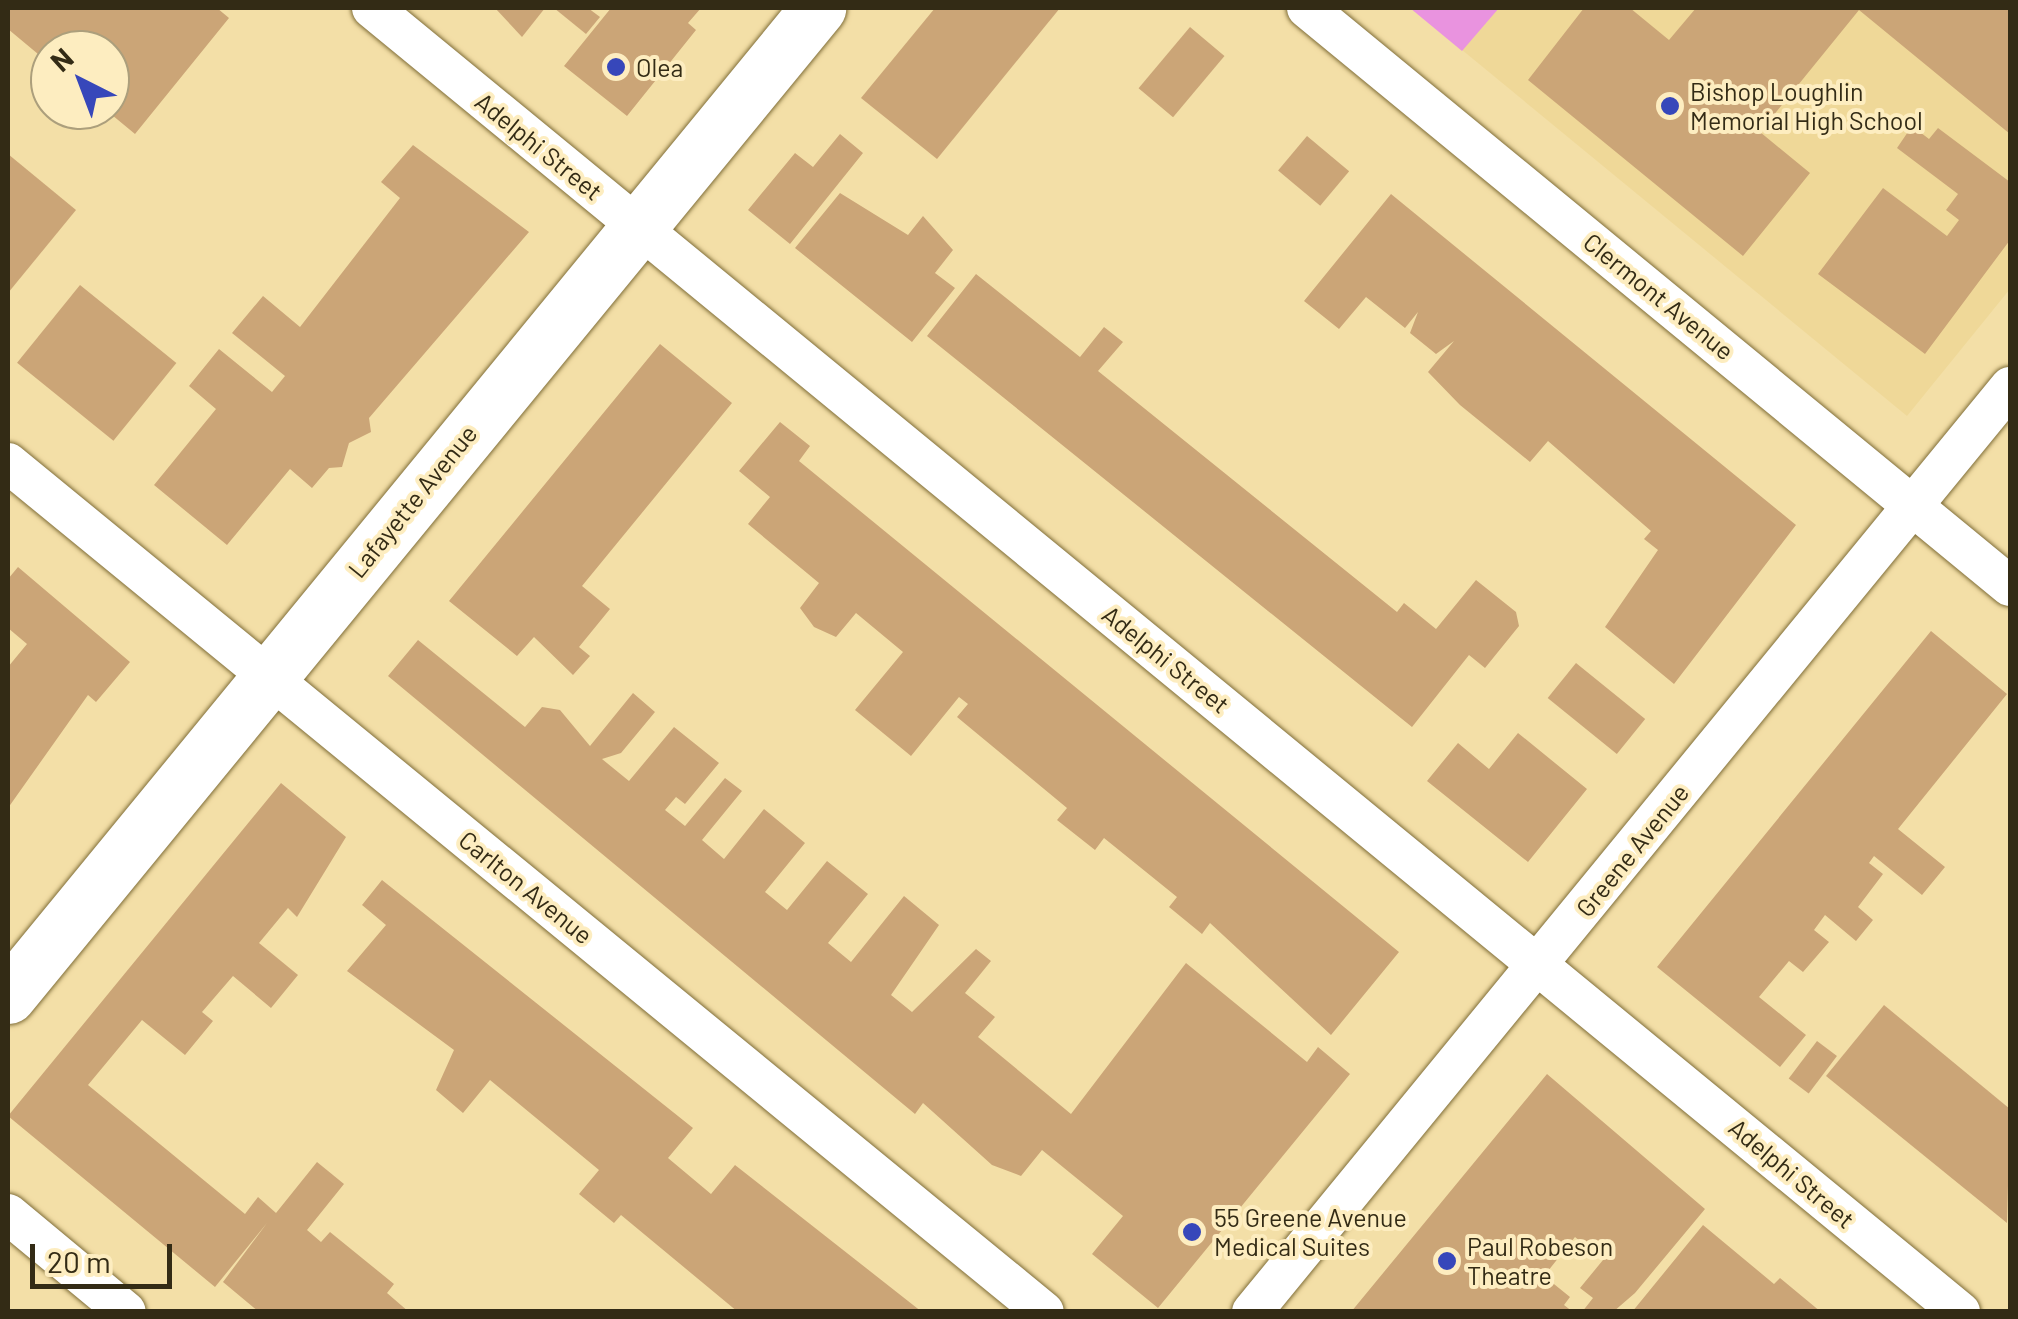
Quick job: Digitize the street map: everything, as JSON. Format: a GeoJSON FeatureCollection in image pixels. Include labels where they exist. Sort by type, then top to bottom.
{"type":"FeatureCollection","features":[{"type":"Feature","properties":{"kind":"main road","name":"Lafayette Avenue"},"geometry":{"type":"LineString","coordinates":[[8,996],[818,8]]}},
{"type":"Feature","properties":{"kind":"street","name":"Adelphi Street"},"geometry":{"type":"LineString","coordinates":[[372,8],[1960,1312]]}},
{"type":"Feature","properties":{"kind":"street","name":"Clermont Avenue"},"geometry":{"type":"LineString","coordinates":[[1307,8],[2010,586]]}},
{"type":"Feature","properties":{"kind":"street","name":"Greene Avenue"},"geometry":{"type":"LineString","coordinates":[[1252,1312],[2010,387]]}},
{"type":"Feature","properties":{"kind":"street","name":"Carlton Avenue"},"geometry":{"type":"LineString","coordinates":[[8,463],[1044,1312]]}},
{"type":"Feature","properties":{"kind":"street"},"geometry":{"type":"LineString","coordinates":[[8,1214],[126,1312]]}},
{"type":"Feature","properties":{"kind":"shaded area"},"geometry":{"type":"Polygon","coordinates":[[[1410,8],[1499,8],[1462,51],[1410,8]]]}},
{"type":"Feature","properties":{"kind":"shaded area","name":"Bishop Loughlin Memorial High School"},"geometry":{"type":"Polygon","coordinates":[[[1411,8],[2010,8],[2010,289],[1907,416],[1411,8]]]}},
{"type":"Feature","properties":{"kind":"building"},"geometry":{"type":"Polygon","coordinates":[[[8,8],[217,8],[229,18],[135,134],[130,130],[130,30],[30,30],[30,47],[8,29],[8,8]]]}},
{"type":"Feature","properties":{"kind":"building"},"geometry":{"type":"Polygon","coordinates":[[[495,8],[545,8],[522,37],[495,8]]]}},
{"type":"Feature","properties":{"kind":"building"},"geometry":{"type":"Polygon","coordinates":[[[554,8],[588,8],[600,17],[586,34],[554,8]]]}},
{"type":"Feature","properties":{"kind":"building","name":"Olea"},"geometry":{"type":"Polygon","coordinates":[[[611,8],[701,8],[688,23],[696,30],[627,116],[564,66],[611,8]]]}},
{"type":"Feature","properties":{"kind":"building"},"geometry":{"type":"Polygon","coordinates":[[[935,8],[1060,8],[937,159],[861,98],[935,8]]]}},
{"type":"Feature","properties":{"kind":"building","name":"Bishop Loughlin Memorial High School"},"geometry":{"type":"Polygon","coordinates":[[[1584,8],[1630,8],[1669,40],[1696,8],[2010,8],[2010,134],[1859,10],[1760,132],[1810,173],[1743,256],[1528,80],[1584,8]]]}},
{"type":"Feature","properties":{"kind":"building"},"geometry":{"type":"Polygon","coordinates":[[[1190,27],[1224,56],[1173,117],[1139,88],[1190,27]]]}},
{"type":"Feature","properties":{"kind":"building"},"geometry":{"type":"Polygon","coordinates":[[[1912,126],[1929,139],[1938,128],[2010,182],[2010,240],[1925,354],[1818,274],[1883,188],[1947,236],[1959,220],[1946,210],[1958,194],[1897,148],[1912,126]]]}},
{"type":"Feature","properties":{"kind":"building"},"geometry":{"type":"Polygon","coordinates":[[[840,134],[863,153],[790,244],[748,210],[795,153],[813,167],[840,134]]]}},
{"type":"Feature","properties":{"kind":"building"},"geometry":{"type":"Polygon","coordinates":[[[1307,136],[1349,171],[1320,206],[1278,170],[1307,136]]]}},
{"type":"Feature","properties":{"kind":"building"},"geometry":{"type":"Polygon","coordinates":[[[413,145],[529,232],[369,418],[371,432],[349,443],[342,467],[329,468],[312,488],[290,469],[227,545],[154,485],[216,409],[189,386],[219,349],[272,392],[285,376],[232,333],[263,296],[300,327],[400,198],[381,182],[413,145]]]}},
{"type":"Feature","properties":{"kind":"building"},"geometry":{"type":"Polygon","coordinates":[[[8,154],[76,210],[8,293],[8,154]]]}},
{"type":"Feature","properties":{"kind":"building"},"geometry":{"type":"Polygon","coordinates":[[[840,193],[908,235],[923,216],[953,250],[935,273],[955,288],[912,342],[795,248],[840,193]]]}},
{"type":"Feature","properties":{"kind":"building"},"geometry":{"type":"Polygon","coordinates":[[[1391,194],[1796,525],[1674,684],[1605,627],[1658,550],[1644,539],[1651,531],[1548,441],[1530,462],[1460,405],[1428,372],[1454,341],[1436,354],[1410,333],[1418,312],[1405,328],[1366,297],[1339,329],[1304,301],[1391,194]]]}},
{"type":"Feature","properties":{"kind":"building"},"geometry":{"type":"Polygon","coordinates":[[[976,274],[1080,357],[1104,327],[1123,342],[1098,371],[1397,612],[1404,603],[1436,629],[1476,580],[1516,612],[1519,626],[1485,668],[1469,655],[1412,727],[927,336],[976,274]]]}},
{"type":"Feature","properties":{"kind":"building"},"geometry":{"type":"Polygon","coordinates":[[[80,285],[176,363],[113,441],[17,363],[80,285]]]}},
{"type":"Feature","properties":{"kind":"building"},"geometry":{"type":"Polygon","coordinates":[[[660,344],[732,403],[582,586],[610,609],[579,647],[590,656],[573,675],[534,637],[517,656],[449,601],[660,344]]]}},
{"type":"Feature","properties":{"kind":"building"},"geometry":{"type":"Polygon","coordinates":[[[780,422],[810,446],[799,461],[1399,952],[1331,1035],[1210,923],[1202,934],[1169,907],[1177,897],[1104,838],[1095,850],[1057,820],[1067,808],[957,717],[968,704],[959,697],[911,756],[855,710],[903,652],[856,613],[836,637],[814,627],[800,608],[819,583],[748,524],[770,497],[739,471],[780,422]]]}},
{"type":"Feature","properties":{"kind":"building"},"geometry":{"type":"Polygon","coordinates":[[[18,567],[130,662],[96,702],[88,695],[8,808],[8,667],[27,644],[8,628],[8,579],[18,567]]]}},
{"type":"Feature","properties":{"kind":"building"},"geometry":{"type":"Polygon","coordinates":[[[1931,631],[2007,694],[1898,829],[1945,867],[1922,895],[1874,856],[1869,863],[1883,874],[1858,907],[1873,920],[1856,941],[1825,915],[1814,930],[1829,942],[1803,972],[1789,961],[1759,997],[1806,1035],[1780,1067],[1657,967],[1931,631]]]}},
{"type":"Feature","properties":{"kind":"building"},"geometry":{"type":"Polygon","coordinates":[[[418,640],[525,727],[542,707],[560,710],[590,746],[633,693],[655,712],[621,753],[602,759],[629,781],[674,727],[719,763],[685,804],[676,797],[665,810],[685,826],[725,778],[742,791],[702,840],[724,859],[764,809],[805,843],[765,892],[787,910],[827,861],[868,894],[828,943],[851,962],[904,896],[939,925],[891,995],[912,1012],[976,949],[991,961],[965,993],[995,1017],[978,1037],[1071,1114],[1186,963],[1307,1062],[1318,1047],[1350,1074],[1158,1308],[1092,1254],[1123,1216],[1042,1150],[1021,1176],[992,1165],[923,1103],[915,1114],[388,676],[418,640]]]}},
{"type":"Feature","properties":{"kind":"building"},"geometry":{"type":"Polygon","coordinates":[[[1576,663],[1645,719],[1617,754],[1548,698],[1576,663]]]}},
{"type":"Feature","properties":{"kind":"building"},"geometry":{"type":"Polygon","coordinates":[[[1518,733],[1587,789],[1528,862],[1427,781],[1458,743],[1489,769],[1518,733]]]}},
{"type":"Feature","properties":{"kind":"building"},"geometry":{"type":"Polygon","coordinates":[[[281,783],[346,837],[297,917],[288,908],[259,943],[298,975],[271,1008],[233,976],[202,1012],[213,1021],[185,1055],[142,1020],[88,1085],[245,1214],[258,1197],[276,1213],[317,1162],[344,1184],[307,1230],[321,1242],[330,1232],[394,1284],[387,1293],[409,1312],[259,1312],[223,1282],[267,1223],[215,1287],[8,1116],[281,783]]]}},
{"type":"Feature","properties":{"kind":"building"},"geometry":{"type":"Polygon","coordinates":[[[382,880],[693,1128],[668,1158],[711,1194],[735,1165],[922,1312],[738,1312],[621,1215],[614,1223],[579,1194],[599,1170],[490,1080],[463,1113],[436,1090],[454,1050],[347,971],[386,925],[362,905],[382,880]]]}},
{"type":"Feature","properties":{"kind":"building"},"geometry":{"type":"Polygon","coordinates":[[[1884,1005],[2010,1109],[2007,1223],[1826,1076],[1884,1005]]]}},
{"type":"Feature","properties":{"kind":"building"},"geometry":{"type":"Polygon","coordinates":[[[1817,1041],[1837,1056],[1809,1094],[1789,1079],[1817,1041]]]}},
{"type":"Feature","properties":{"kind":"building"},"geometry":{"type":"Polygon","coordinates":[[[1547,1074],[1705,1209],[1635,1293],[1613,1312],[1582,1312],[1593,1298],[1580,1288],[1603,1260],[1575,1237],[1544,1276],[1570,1297],[1564,1305],[1573,1312],[1351,1312],[1547,1074]]]}},
{"type":"Feature","properties":{"kind":"building"},"geometry":{"type":"Polygon","coordinates":[[[1703,1225],[1774,1284],[1780,1278],[1821,1312],[1632,1312],[1703,1225]]]}},
{"type":"Feature","properties":{"kind":"place","name":"Olea"},"geometry":{"type":"Point","coordinates":[616,67]}},
{"type":"Feature","properties":{"kind":"place","name":"Bishop Loughlin Memorial High School"},"geometry":{"type":"Point","coordinates":[1670,106]}},
{"type":"Feature","properties":{"kind":"place","name":"55 Greene Avenue Medical Suites"},"geometry":{"type":"Point","coordinates":[1192,1232]}},
{"type":"Feature","properties":{"kind":"place","name":"Paul Robeson Theatre"},"geometry":{"type":"Point","coordinates":[1447,1261]}}]}
